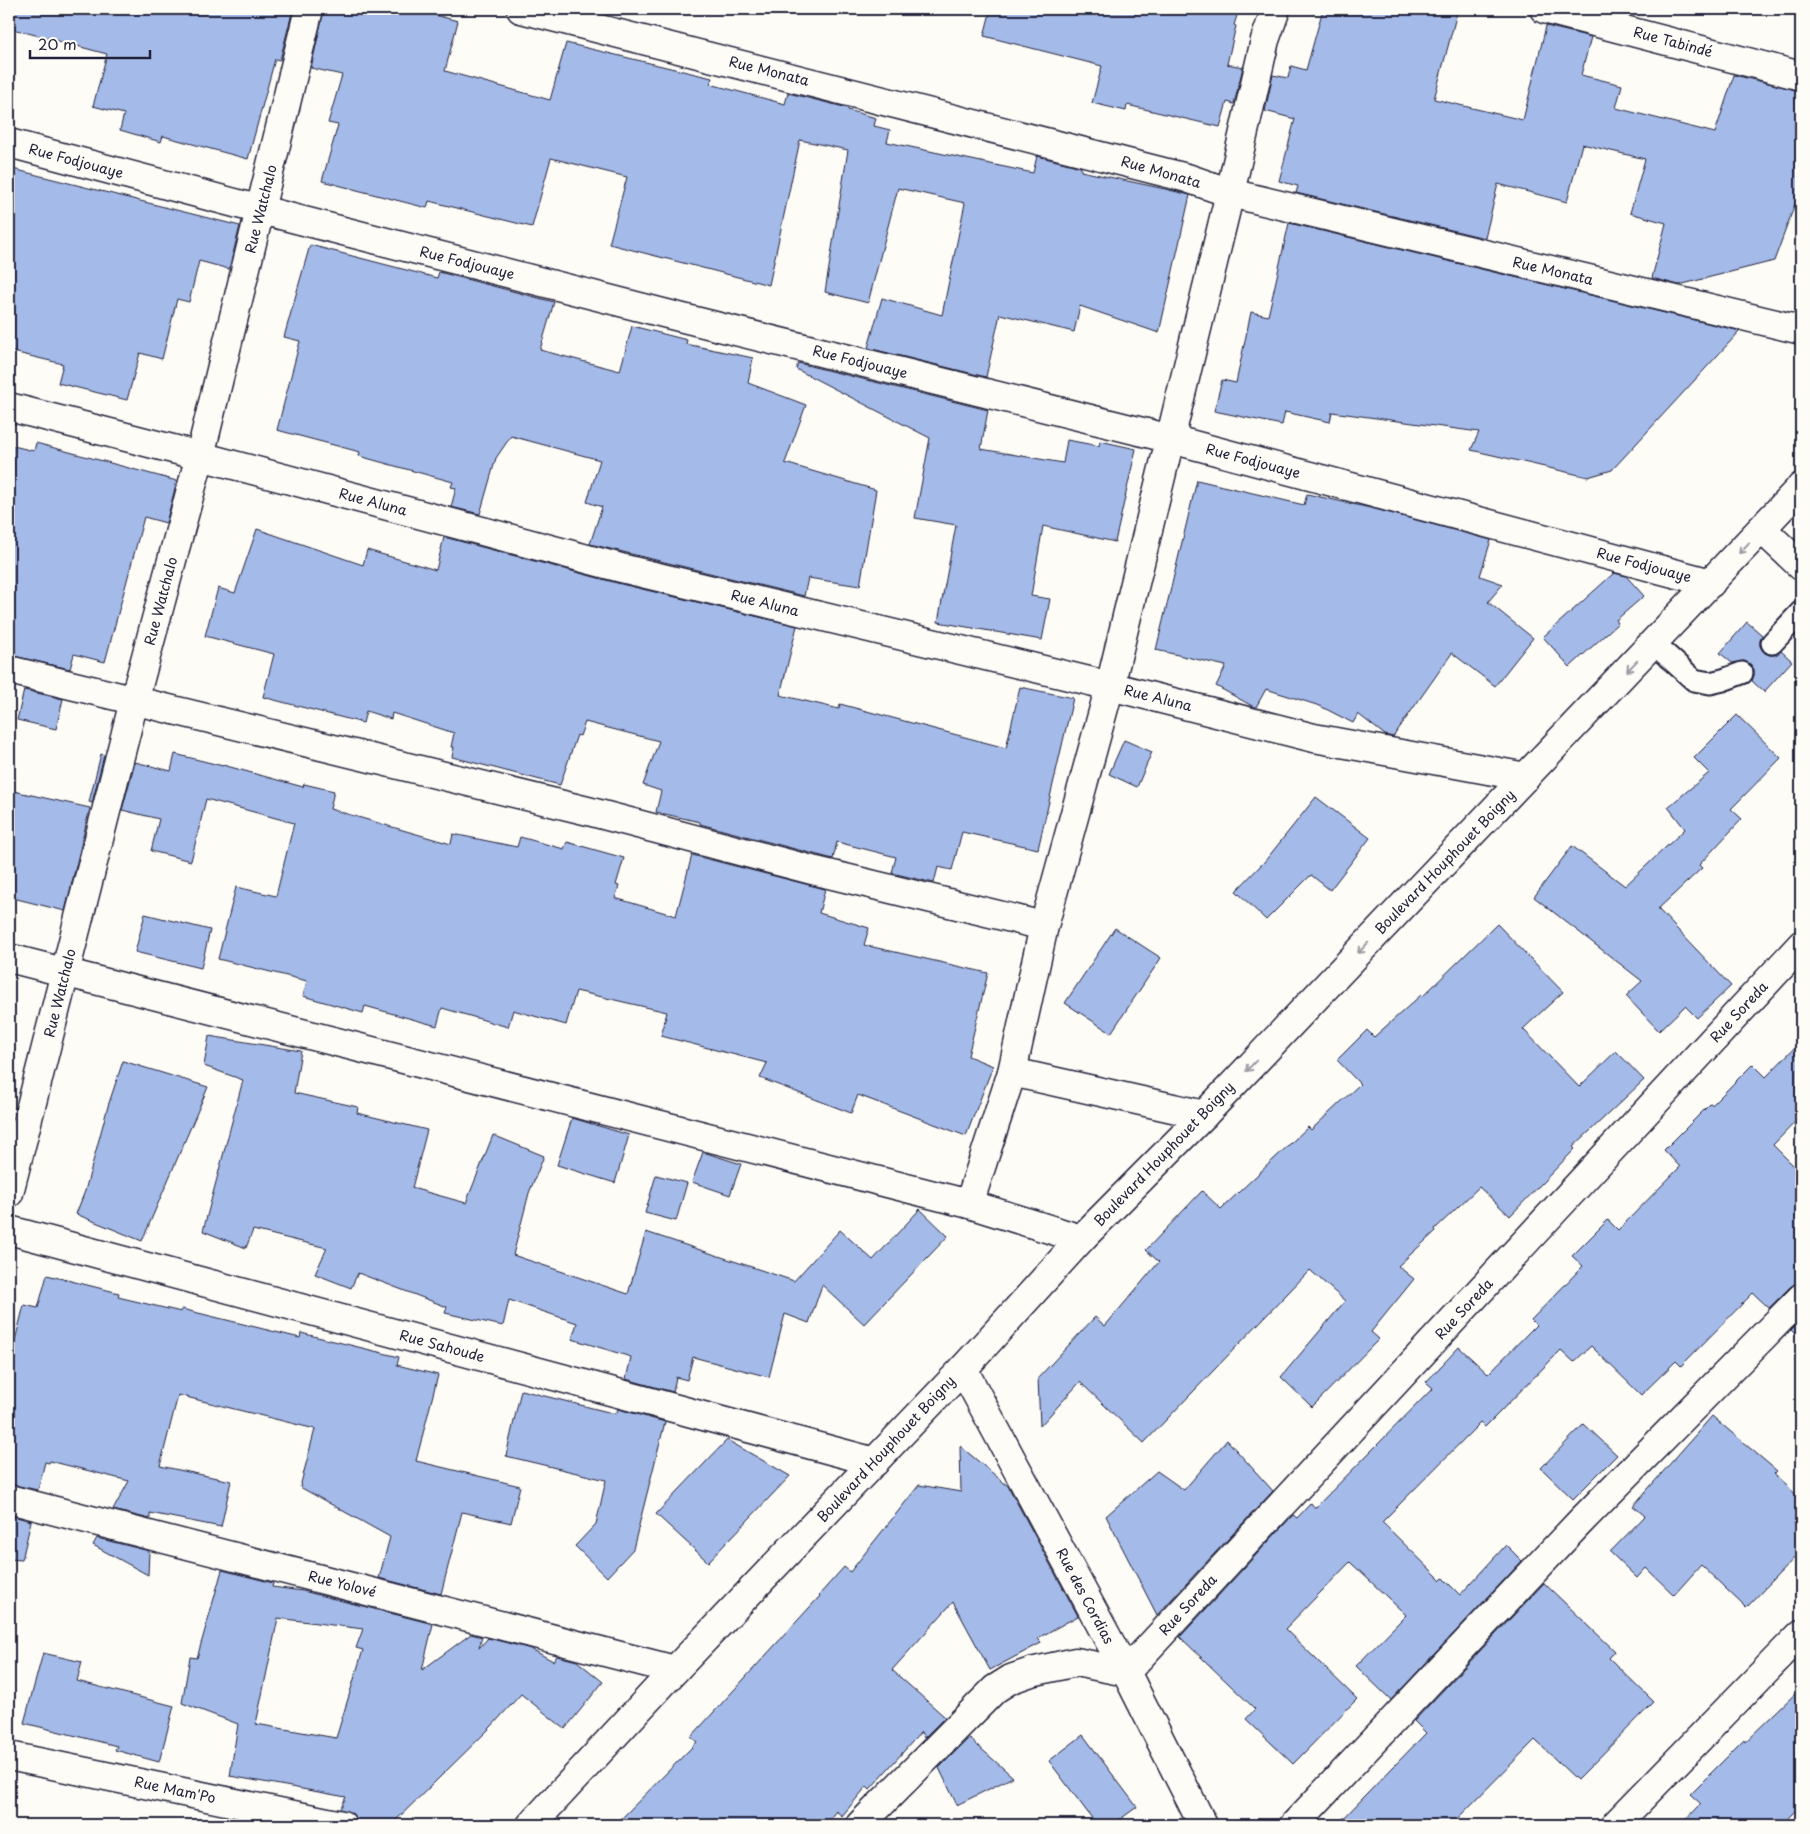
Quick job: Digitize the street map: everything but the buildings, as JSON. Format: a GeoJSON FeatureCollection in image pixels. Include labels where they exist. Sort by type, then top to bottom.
{"type":"FeatureCollection","features":[{"type":"Feature","properties":{"kind":"street","name":"Rue Watchalo"},"geometry":{"type":"LineString","coordinates":[[9,1192],[134,701],[200,456],[309,9]]}},
{"type":"Feature","properties":{"kind":"street","name":"Rue Monata"},"geometry":{"type":"LineString","coordinates":[[521,9],[1187,178],[1230,194],[1801,330]]}},
{"type":"Feature","properties":{"kind":"street"},"geometry":{"type":"LineString","coordinates":[[969,1204],[1012,1072],[1044,926],[1110,686],[1171,440],[1265,40],[1276,9]]}},
{"type":"Feature","properties":{"kind":"street","name":"Rue Tabindé"},"geometry":{"type":"LineString","coordinates":[[1544,9],[1801,76]]}},
{"type":"Feature","properties":{"kind":"street","name":"Rue Fodjouaye"},"geometry":{"type":"LineString","coordinates":[[9,143],[261,210],[1171,440],[1711,582]]}},
{"type":"Feature","properties":{"kind":"street","name":"Rue Aluna"},"geometry":{"type":"LineString","coordinates":[[9,407],[621,568],[1110,686],[1314,738],[1526,777]]}},
{"type":"Feature","properties":{"kind":"street","name":"Boulevard Houphouet Boigny"},"geometry":{"type":"LineString","coordinates":[[531,1825],[675,1670],[963,1369],[1080,1240],[1204,1115],[1801,487]]}},
{"type":"Feature","properties":{"kind":"street"},"geometry":{"type":"LineString","coordinates":[[1762,529],[1801,566]]}},
{"type":"Feature","properties":{"kind":"street"},"geometry":{"type":"LineString","coordinates":[[9,670],[588,811],[812,870],[1044,926]]}},
{"type":"Feature","properties":{"kind":"street","name":"Rue Soreda"},"geometry":{"type":"LineString","coordinates":[[1126,1672],[1801,945]]}},
{"type":"Feature","properties":{"kind":"street"},"geometry":{"type":"LineString","coordinates":[[9,958],[969,1204],[1080,1240]]}},
{"type":"Feature","properties":{"kind":"street"},"geometry":{"type":"LineString","coordinates":[[1012,1072],[1204,1115]]}},
{"type":"Feature","properties":{"kind":"street","name":"Rue Sahoude"},"geometry":{"type":"LineString","coordinates":[[9,1230],[875,1462]]}},
{"type":"Feature","properties":{"kind":"street"},"geometry":{"type":"LineString","coordinates":[[1294,1825],[1573,1530],[1801,1298]]}},
{"type":"Feature","properties":{"kind":"street","name":"Rue des Cordias"},"geometry":{"type":"LineString","coordinates":[[963,1369],[1126,1672],[1203,1825]]}},
{"type":"Feature","properties":{"kind":"street","name":"Rue Yolové"},"geometry":{"type":"LineString","coordinates":[[9,1499],[675,1670]]}},
{"type":"Feature","properties":{"kind":"street"},"geometry":{"type":"LineString","coordinates":[[1615,1825],[1801,1634]]}},
{"type":"Feature","properties":{"kind":"street"},"geometry":{"type":"LineString","coordinates":[[860,1825],[996,1689],[1011,1679],[1031,1672],[1076,1662],[1126,1672]]}},
{"type":"Feature","properties":{"kind":"street","name":"Rue Mam'Po"},"geometry":{"type":"LineString","coordinates":[[9,1756],[342,1825]]}},
{"type":"Feature","properties":{"kind":"lane"},"geometry":{"type":"LineString","coordinates":[[1772,643],[1801,612]]}},
{"type":"Feature","properties":{"kind":"lane"},"geometry":{"type":"LineString","coordinates":[[1653,643],[1694,680],[1710,683],[1742,673]]}}]}
